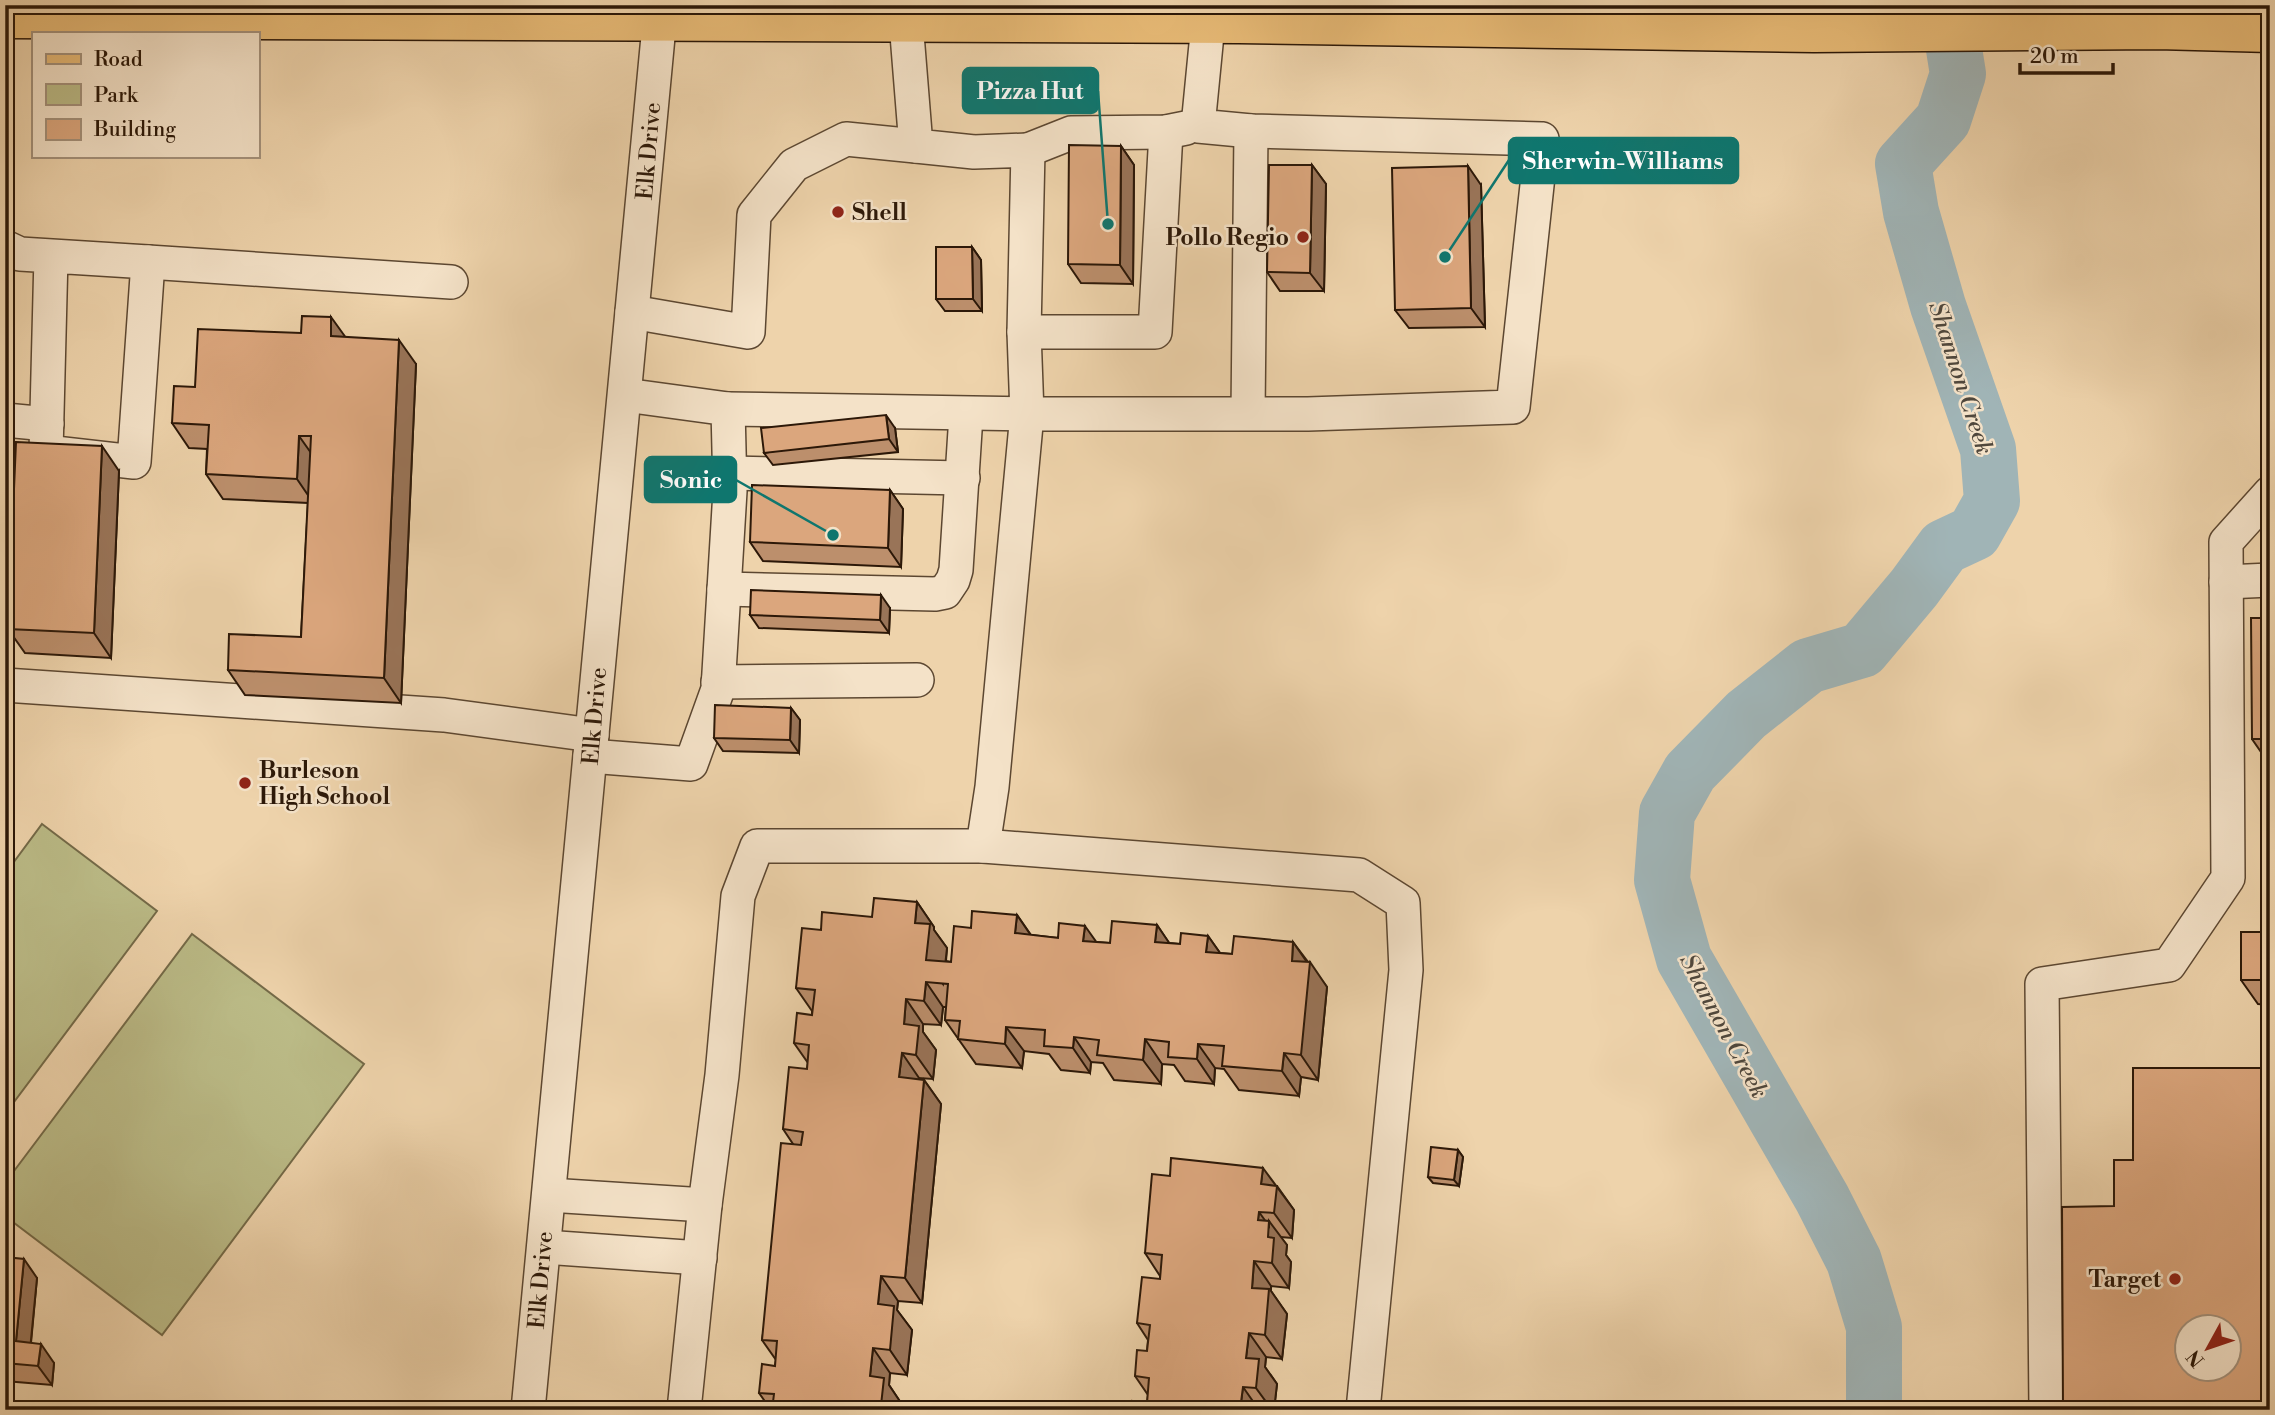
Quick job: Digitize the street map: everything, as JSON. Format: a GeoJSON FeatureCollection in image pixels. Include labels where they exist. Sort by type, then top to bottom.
{"type":"FeatureCollection","features":[{"type":"Feature","properties":{"kind":"main road"},"geometry":{"type":"LineString","coordinates":[[5,19],[660,14],[906,22],[1814,33],[1975,30],[2270,33]]}},
{"type":"Feature","properties":{"kind":"street","name":"Elk Drive"},"geometry":{"type":"LineString","coordinates":[[528,1410],[660,14]]}},
{"type":"Feature","properties":{"kind":"street"},"geometry":{"type":"LineString","coordinates":[[906,22],[916,146]]}},
{"type":"Feature","properties":{"kind":"street"},"geometry":{"type":"LineString","coordinates":[[1198,126],[1208,24]]}},
{"type":"Feature","properties":{"kind":"street"},"geometry":{"type":"LineString","coordinates":[[625,395],[728,409],[966,415],[1308,414],[1513,407],[1542,139],[1251,131],[1198,126],[1166,132],[1071,133],[1028,150],[974,152],[846,139],[794,165],[754,215],[748,332],[632,312]]}},
{"type":"Feature","properties":{"kind":"street"},"geometry":{"type":"LineString","coordinates":[[1248,413],[1251,131]]}},
{"type":"Feature","properties":{"kind":"street"},"geometry":{"type":"LineString","coordinates":[[1024,332],[1155,332],[1166,132]]}},
{"type":"Feature","properties":{"kind":"street"},"geometry":{"type":"LineString","coordinates":[[983,846],[992,787],[1027,414],[1024,332],[1028,150]]}},
{"type":"Feature","properties":{"kind":"street"},"geometry":{"type":"LineString","coordinates":[[5,247],[20,254],[451,282]]}},
{"type":"Feature","properties":{"kind":"street"},"geometry":{"type":"LineString","coordinates":[[51,256],[46,452],[134,462],[148,262]]}},
{"type":"Feature","properties":{"kind":"street"},"geometry":{"type":"LineString","coordinates":[[5,685],[444,715],[691,764],[718,689],[730,473],[728,409]]}},
{"type":"Feature","properties":{"kind":"street"},"geometry":{"type":"LineString","coordinates":[[724,590],[945,592],[956,570],[966,415]]}},
{"type":"Feature","properties":{"kind":"street"},"geometry":{"type":"LineString","coordinates":[[5,420],[47,424]]}},
{"type":"Feature","properties":{"kind":"street"},"geometry":{"type":"LineString","coordinates":[[730,473],[962,478]]}},
{"type":"Feature","properties":{"kind":"street"},"geometry":{"type":"LineString","coordinates":[[2046,1410],[2042,984],[2169,965],[2228,878],[2226,542],[2270,493]]}},
{"type":"Feature","properties":{"kind":"street"},"geometry":{"type":"LineString","coordinates":[[2226,582],[2270,580]]}},
{"type":"Feature","properties":{"kind":"street"},"geometry":{"type":"LineString","coordinates":[[718,681],[917,680]]}},
{"type":"Feature","properties":{"kind":"street"},"geometry":{"type":"LineString","coordinates":[[684,1410],[705,1205],[722,1075],[738,896],[757,846],[983,846],[1359,874],[1403,904],[1406,970],[1363,1410]]}},
{"type":"Feature","properties":{"kind":"street"},"geometry":{"type":"LineString","coordinates":[[548,1195],[705,1205]]}},
{"type":"Feature","properties":{"kind":"street"},"geometry":{"type":"LineString","coordinates":[[544,1247],[700,1258]]}},
{"type":"Feature","properties":{"kind":"green space"},"geometry":{"type":"Polygon","coordinates":[[[42,824],[157,911],[5,1114],[5,874],[42,824]]]}},
{"type":"Feature","properties":{"kind":"green space"},"geometry":{"type":"Polygon","coordinates":[[[192,934],[364,1064],[162,1335],[5,1216],[5,1183],[192,934]]]}},
{"type":"Feature","properties":{"kind":"building"},"geometry":{"type":"Polygon","coordinates":[[[1069,145],[1121,146],[1120,265],[1068,264],[1069,145]]]}},
{"type":"Feature","properties":{"kind":"building"},"geometry":{"type":"Polygon","coordinates":[[[1269,165],[1312,165],[1310,273],[1267,272],[1269,165]]]}},
{"type":"Feature","properties":{"kind":"building"},"geometry":{"type":"Polygon","coordinates":[[[1468,166],[1471,308],[1395,310],[1392,168],[1468,166]]]}},
{"type":"Feature","properties":{"kind":"building"},"geometry":{"type":"Polygon","coordinates":[[[936,247],[972,247],[973,299],[936,299],[936,247]]]}},
{"type":"Feature","properties":{"kind":"building"},"geometry":{"type":"Polygon","coordinates":[[[302,316],[331,317],[331,336],[399,340],[384,678],[228,670],[229,634],[301,637],[311,436],[299,436],[297,479],[206,474],[209,425],[172,423],[174,386],[195,387],[198,329],[301,333],[302,316]]]}},
{"type":"Feature","properties":{"kind":"building"},"geometry":{"type":"Polygon","coordinates":[[[886,415],[889,439],[764,453],[761,428],[886,415]]]}},
{"type":"Feature","properties":{"kind":"building"},"geometry":{"type":"Polygon","coordinates":[[[16,442],[102,446],[94,633],[8,629],[16,442]]]}},
{"type":"Feature","properties":{"kind":"building"},"geometry":{"type":"Polygon","coordinates":[[[752,485],[890,490],[888,548],[750,542],[752,485]]]}},
{"type":"Feature","properties":{"kind":"building"},"geometry":{"type":"Polygon","coordinates":[[[751,590],[881,595],[880,620],[750,615],[751,590]]]}},
{"type":"Feature","properties":{"kind":"building"},"geometry":{"type":"Polygon","coordinates":[[[2251,618],[2270,618],[2270,730],[2264,730],[2264,739],[2252,739],[2251,618]]]}},
{"type":"Feature","properties":{"kind":"building"},"geometry":{"type":"Polygon","coordinates":[[[715,705],[791,708],[790,740],[714,738],[715,705]]]}},
{"type":"Feature","properties":{"kind":"building"},"geometry":{"type":"Polygon","coordinates":[[[2262,840],[2270,840],[2270,980],[2241,980],[2241,932],[2262,932],[2262,840]]]}},
{"type":"Feature","properties":{"kind":"building"},"geometry":{"type":"Polygon","coordinates":[[[874,898],[917,902],[915,923],[930,924],[926,960],[951,962],[954,926],[971,928],[972,911],[1017,915],[1015,933],[1058,938],[1059,923],[1085,926],[1083,941],[1110,943],[1112,921],[1157,925],[1155,942],[1180,944],[1181,933],[1208,936],[1206,952],[1232,954],[1234,936],[1293,942],[1292,961],[1310,962],[1301,1055],[1284,1053],[1282,1071],[1222,1066],[1224,1046],[1198,1044],[1197,1059],[1168,1057],[1169,1042],[1145,1039],[1143,1060],[1097,1055],[1099,1040],[1074,1037],[1073,1048],[1044,1046],[1045,1030],[1006,1027],[1005,1044],[958,1039],[960,1021],[945,1020],[948,984],[926,982],[924,1001],[906,999],[904,1024],[919,1026],[916,1055],[902,1053],[899,1077],[924,1080],[905,1278],[881,1276],[878,1304],[894,1306],[890,1350],[873,1348],[870,1376],[884,1378],[881,1405],[867,1403],[866,1410],[772,1410],[774,1394],[759,1393],[762,1364],[775,1366],[777,1341],[762,1340],[781,1143],[801,1145],[803,1132],[783,1129],[789,1067],[807,1069],[809,1045],[794,1043],[797,1013],[812,1015],[815,990],[796,988],[802,928],[821,930],[822,912],[872,917],[874,898]]]}},
{"type":"Feature","properties":{"kind":"building","name":"Target"},"geometry":{"type":"Polygon","coordinates":[[[2133,1068],[2270,1068],[2270,1410],[2063,1410],[2062,1207],[2114,1206],[2114,1160],[2133,1160],[2133,1068]]]}},
{"type":"Feature","properties":{"kind":"building"},"geometry":{"type":"Polygon","coordinates":[[[1431,1147],[1458,1150],[1454,1180],[1428,1177],[1431,1147]]]}},
{"type":"Feature","properties":{"kind":"building"},"geometry":{"type":"Polygon","coordinates":[[[1171,1158],[1263,1168],[1261,1184],[1277,1186],[1274,1213],[1259,1212],[1258,1220],[1269,1221],[1268,1237],[1274,1238],[1272,1263],[1254,1261],[1252,1288],[1269,1289],[1265,1335],[1249,1333],[1246,1358],[1259,1359],[1256,1388],[1243,1387],[1240,1410],[1132,1410],[1132,1401],[1147,1403],[1149,1378],[1135,1376],[1137,1350],[1147,1351],[1150,1325],[1137,1323],[1142,1277],[1160,1279],[1162,1255],[1145,1253],[1152,1174],[1170,1176],[1171,1158]]]}},
{"type":"Feature","properties":{"kind":"building"},"geometry":{"type":"Polygon","coordinates":[[[5,1257],[24,1259],[16,1341],[41,1344],[38,1366],[5,1363],[5,1257]]]}},
{"type":"Feature","properties":{"kind":"building"},"geometry":{"type":"Polygon","coordinates":[[[921,1402],[953,1405],[952,1410],[921,1410],[921,1402]]]}},
{"type":"Feature","properties":{"kind":"building"},"geometry":{"type":"Polygon","coordinates":[[[975,1407],[1001,1410],[975,1410],[975,1407]]]}},
{"type":"Feature","properties":{"kind":"waterway","name":"Shannon Creek"},"geometry":{"type":"LineString","coordinates":[[1874,1410],[1874,1327],[1854,1261],[1822,1198],[1684,959],[1662,880],[1667,813],[1690,772],[1746,715],[1808,666],[1862,650],[1944,547],[1974,533],[1992,501],[1988,449],[1938,306],[1911,212],[1903,164],[1943,120],[1958,74],[1947,5]]}},
{"type":"Feature","properties":{"kind":"place","name":"Shell"},"geometry":{"type":"Point","coordinates":[838,212]}},
{"type":"Feature","properties":{"kind":"place","name":"Pizza Hut"},"geometry":{"type":"Point","coordinates":[1108,224]}},
{"type":"Feature","properties":{"kind":"place","name":"Pollo Regio"},"geometry":{"type":"Point","coordinates":[1303,237]}},
{"type":"Feature","properties":{"kind":"place","name":"Sherwin-Williams"},"geometry":{"type":"Point","coordinates":[1445,257]}},
{"type":"Feature","properties":{"kind":"place","name":"Sonic"},"geometry":{"type":"Point","coordinates":[833,535]}},
{"type":"Feature","properties":{"kind":"place","name":"Burleson High School"},"geometry":{"type":"Point","coordinates":[245,783]}},
{"type":"Feature","properties":{"kind":"place","name":"Target"},"geometry":{"type":"Point","coordinates":[2175,1279]}}]}
